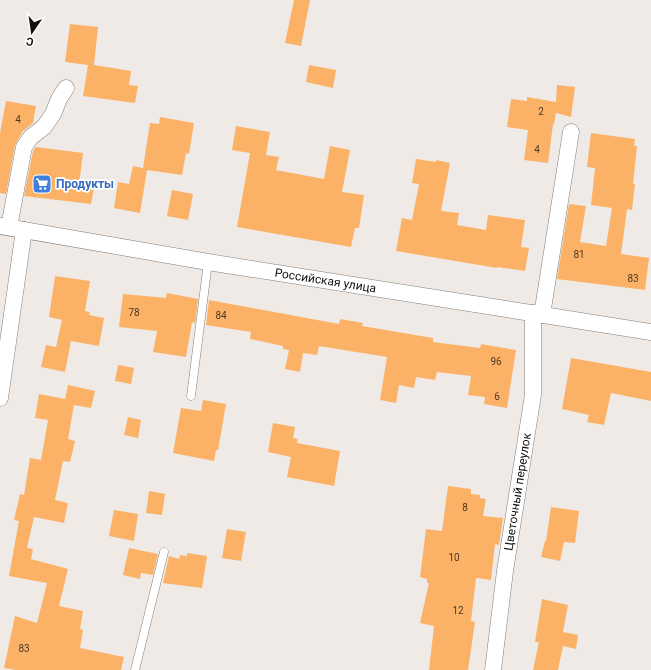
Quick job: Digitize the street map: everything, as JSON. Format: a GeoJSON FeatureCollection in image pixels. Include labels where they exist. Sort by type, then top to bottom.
{"type":"FeatureCollection","features":[{"type":"Feature","properties":{"kind":"street"},"geometry":{"type":"LineString","coordinates":[[0,398],[11,228],[24,147],[31,137],[44,126],[53,114],[59,99],[66,88]]}},
{"type":"Feature","properties":{"kind":"street","name":"Цветочный переулок"},"geometry":{"type":"LineString","coordinates":[[493,670],[505,571],[533,395],[538,314],[571,132]]}},
{"type":"Feature","properties":{"kind":"street","name":"Российская улица"},"geometry":{"type":"LineString","coordinates":[[11,228],[208,262],[651,332]]}},
{"type":"Feature","properties":{"kind":"lane"},"geometry":{"type":"LineString","coordinates":[[191,396],[208,262]]}},
{"type":"Feature","properties":{"kind":"lane"},"geometry":{"type":"LineString","coordinates":[[135,670],[164,552]]}},
{"type":"Feature","properties":{"kind":"building"},"geometry":{"type":"Polygon","coordinates":[[[294,0],[310,0],[301,46],[285,43],[294,0]]]}},
{"type":"Feature","properties":{"kind":"building"},"geometry":{"type":"Polygon","coordinates":[[[70,24],[98,27],[94,65],[131,71],[129,85],[138,86],[135,103],[83,96],[88,65],[65,62],[70,24]]]}},
{"type":"Feature","properties":{"kind":"building"},"geometry":{"type":"Polygon","coordinates":[[[309,65],[336,70],[333,88],[306,82],[309,65]]]}},
{"type":"Feature","properties":{"kind":"building"},"geometry":{"type":"Polygon","coordinates":[[[557,85],[575,87],[571,117],[556,113],[553,124],[548,163],[524,160],[528,130],[507,127],[511,99],[527,101],[527,97],[556,102],[557,85]]]}},
{"type":"Feature","properties":{"kind":"building"},"geometry":{"type":"Polygon","coordinates":[[[6,101],[36,106],[33,123],[23,131],[15,145],[6,194],[0,193],[0,133],[6,101]]]}},
{"type":"Feature","properties":{"kind":"building"},"geometry":{"type":"Polygon","coordinates":[[[160,117],[194,123],[189,154],[186,153],[182,175],[147,170],[140,213],[114,208],[118,182],[129,184],[133,166],[143,168],[150,123],[159,124],[160,117]]]}},
{"type":"Feature","properties":{"kind":"building"},"geometry":{"type":"Polygon","coordinates":[[[236,126],[270,132],[266,155],[279,157],[276,170],[324,179],[330,146],[350,150],[342,192],[364,195],[359,228],[355,228],[351,247],[237,227],[250,153],[232,150],[236,126]]]}},
{"type":"Feature","properties":{"kind":"building"},"geometry":{"type":"Polygon","coordinates":[[[591,133],[635,139],[634,146],[637,146],[632,210],[627,209],[621,254],[649,258],[645,290],[557,279],[569,204],[586,206],[580,242],[606,246],[612,208],[591,205],[595,168],[587,167],[591,133]]]}},
{"type":"Feature","properties":{"kind":"building"},"geometry":{"type":"Polygon","coordinates":[[[36,147],[83,153],[79,185],[94,188],[91,204],[24,196],[33,151],[36,147]]]}},
{"type":"Feature","properties":{"kind":"building"},"geometry":{"type":"Polygon","coordinates":[[[416,159],[436,162],[436,160],[450,163],[441,211],[459,213],[457,225],[486,230],[488,215],[525,220],[521,247],[529,248],[525,271],[497,268],[396,251],[402,218],[412,220],[419,184],[412,183],[416,159]]]}},
{"type":"Feature","properties":{"kind":"building"},"geometry":{"type":"Polygon","coordinates":[[[172,190],[193,194],[188,220],[167,216],[172,190]]]}},
{"type":"Feature","properties":{"kind":"building"},"geometry":{"type":"Polygon","coordinates":[[[55,276],[90,281],[85,311],[90,312],[89,315],[104,318],[99,346],[71,341],[65,372],[41,367],[46,345],[56,347],[62,320],[49,317],[55,276]]]}},
{"type":"Feature","properties":{"kind":"building"},"geometry":{"type":"Polygon","coordinates":[[[167,293],[198,299],[195,323],[192,322],[186,357],[153,352],[157,331],[119,327],[123,294],[166,298],[167,293]]]}},
{"type":"Feature","properties":{"kind":"building"},"geometry":{"type":"Polygon","coordinates":[[[209,300],[339,324],[340,319],[363,323],[362,326],[433,338],[433,342],[480,348],[481,344],[516,350],[507,408],[484,404],[485,397],[468,395],[471,376],[437,372],[435,380],[416,377],[414,388],[399,385],[396,403],[380,400],[387,357],[319,346],[317,355],[303,353],[300,372],[285,369],[289,350],[283,349],[283,346],[250,339],[251,332],[206,325],[209,300]]]}},
{"type":"Feature","properties":{"kind":"building"},"geometry":{"type":"Polygon","coordinates":[[[571,358],[651,372],[651,401],[611,393],[604,425],[587,422],[589,415],[562,409],[571,358]]]}},
{"type":"Feature","properties":{"kind":"building"},"geometry":{"type":"Polygon","coordinates":[[[118,365],[134,368],[131,384],[115,381],[118,365]]]}},
{"type":"Feature","properties":{"kind":"building"},"geometry":{"type":"Polygon","coordinates":[[[68,385],[95,391],[91,408],[74,405],[68,439],[75,441],[70,462],[63,461],[55,500],[68,503],[64,523],[34,517],[27,548],[33,549],[31,559],[68,569],[59,606],[83,611],[80,629],[83,630],[80,648],[124,657],[121,670],[16,670],[4,668],[15,616],[37,623],[47,583],[9,576],[19,521],[14,520],[20,494],[24,495],[30,458],[41,460],[48,420],[35,418],[39,394],[65,399],[68,385]]]}},
{"type":"Feature","properties":{"kind":"building"},"geometry":{"type":"Polygon","coordinates":[[[203,400],[226,404],[218,450],[216,450],[214,461],[173,453],[181,408],[201,411],[203,400]]]}},
{"type":"Feature","properties":{"kind":"building"},"geometry":{"type":"Polygon","coordinates":[[[128,417],[141,420],[138,438],[124,435],[128,417]]]}},
{"type":"Feature","properties":{"kind":"building"},"geometry":{"type":"Polygon","coordinates":[[[273,423],[295,427],[293,438],[298,439],[297,443],[340,451],[334,486],[287,477],[291,457],[268,452],[273,423]]]}},
{"type":"Feature","properties":{"kind":"building"},"geometry":{"type":"Polygon","coordinates":[[[448,486],[471,489],[471,494],[480,495],[480,498],[486,499],[483,516],[503,518],[499,545],[495,544],[491,580],[476,578],[471,621],[475,622],[468,670],[429,670],[434,626],[420,623],[429,583],[427,583],[427,579],[420,577],[426,529],[442,531],[448,486]]]}},
{"type":"Feature","properties":{"kind":"building"},"geometry":{"type":"Polygon","coordinates":[[[149,491],[165,494],[162,515],[146,513],[149,491]]]}},
{"type":"Feature","properties":{"kind":"building"},"geometry":{"type":"Polygon","coordinates":[[[551,507],[579,511],[575,543],[564,542],[560,561],[541,557],[546,541],[551,507]]]}},
{"type":"Feature","properties":{"kind":"building"},"geometry":{"type":"Polygon","coordinates":[[[114,510],[138,514],[134,541],[109,536],[114,510]]]}},
{"type":"Feature","properties":{"kind":"building"},"geometry":{"type":"Polygon","coordinates":[[[227,529],[246,532],[241,561],[222,558],[227,529]]]}},
{"type":"Feature","properties":{"kind":"building"},"geometry":{"type":"Polygon","coordinates":[[[129,548],[158,554],[153,575],[141,573],[140,579],[123,575],[129,548]]]}},
{"type":"Feature","properties":{"kind":"building"},"geometry":{"type":"Polygon","coordinates":[[[187,553],[207,556],[202,588],[163,583],[169,556],[179,559],[180,555],[187,556],[187,553]]]}},
{"type":"Feature","properties":{"kind":"building"},"geometry":{"type":"Polygon","coordinates":[[[542,599],[568,605],[563,632],[578,635],[576,649],[563,646],[558,670],[533,670],[539,642],[535,642],[542,599]]]}},
{"type":"Feature","properties":{"kind":"place","name":"Продукты"},"geometry":{"type":"Point","coordinates":[42,184]}}]}
